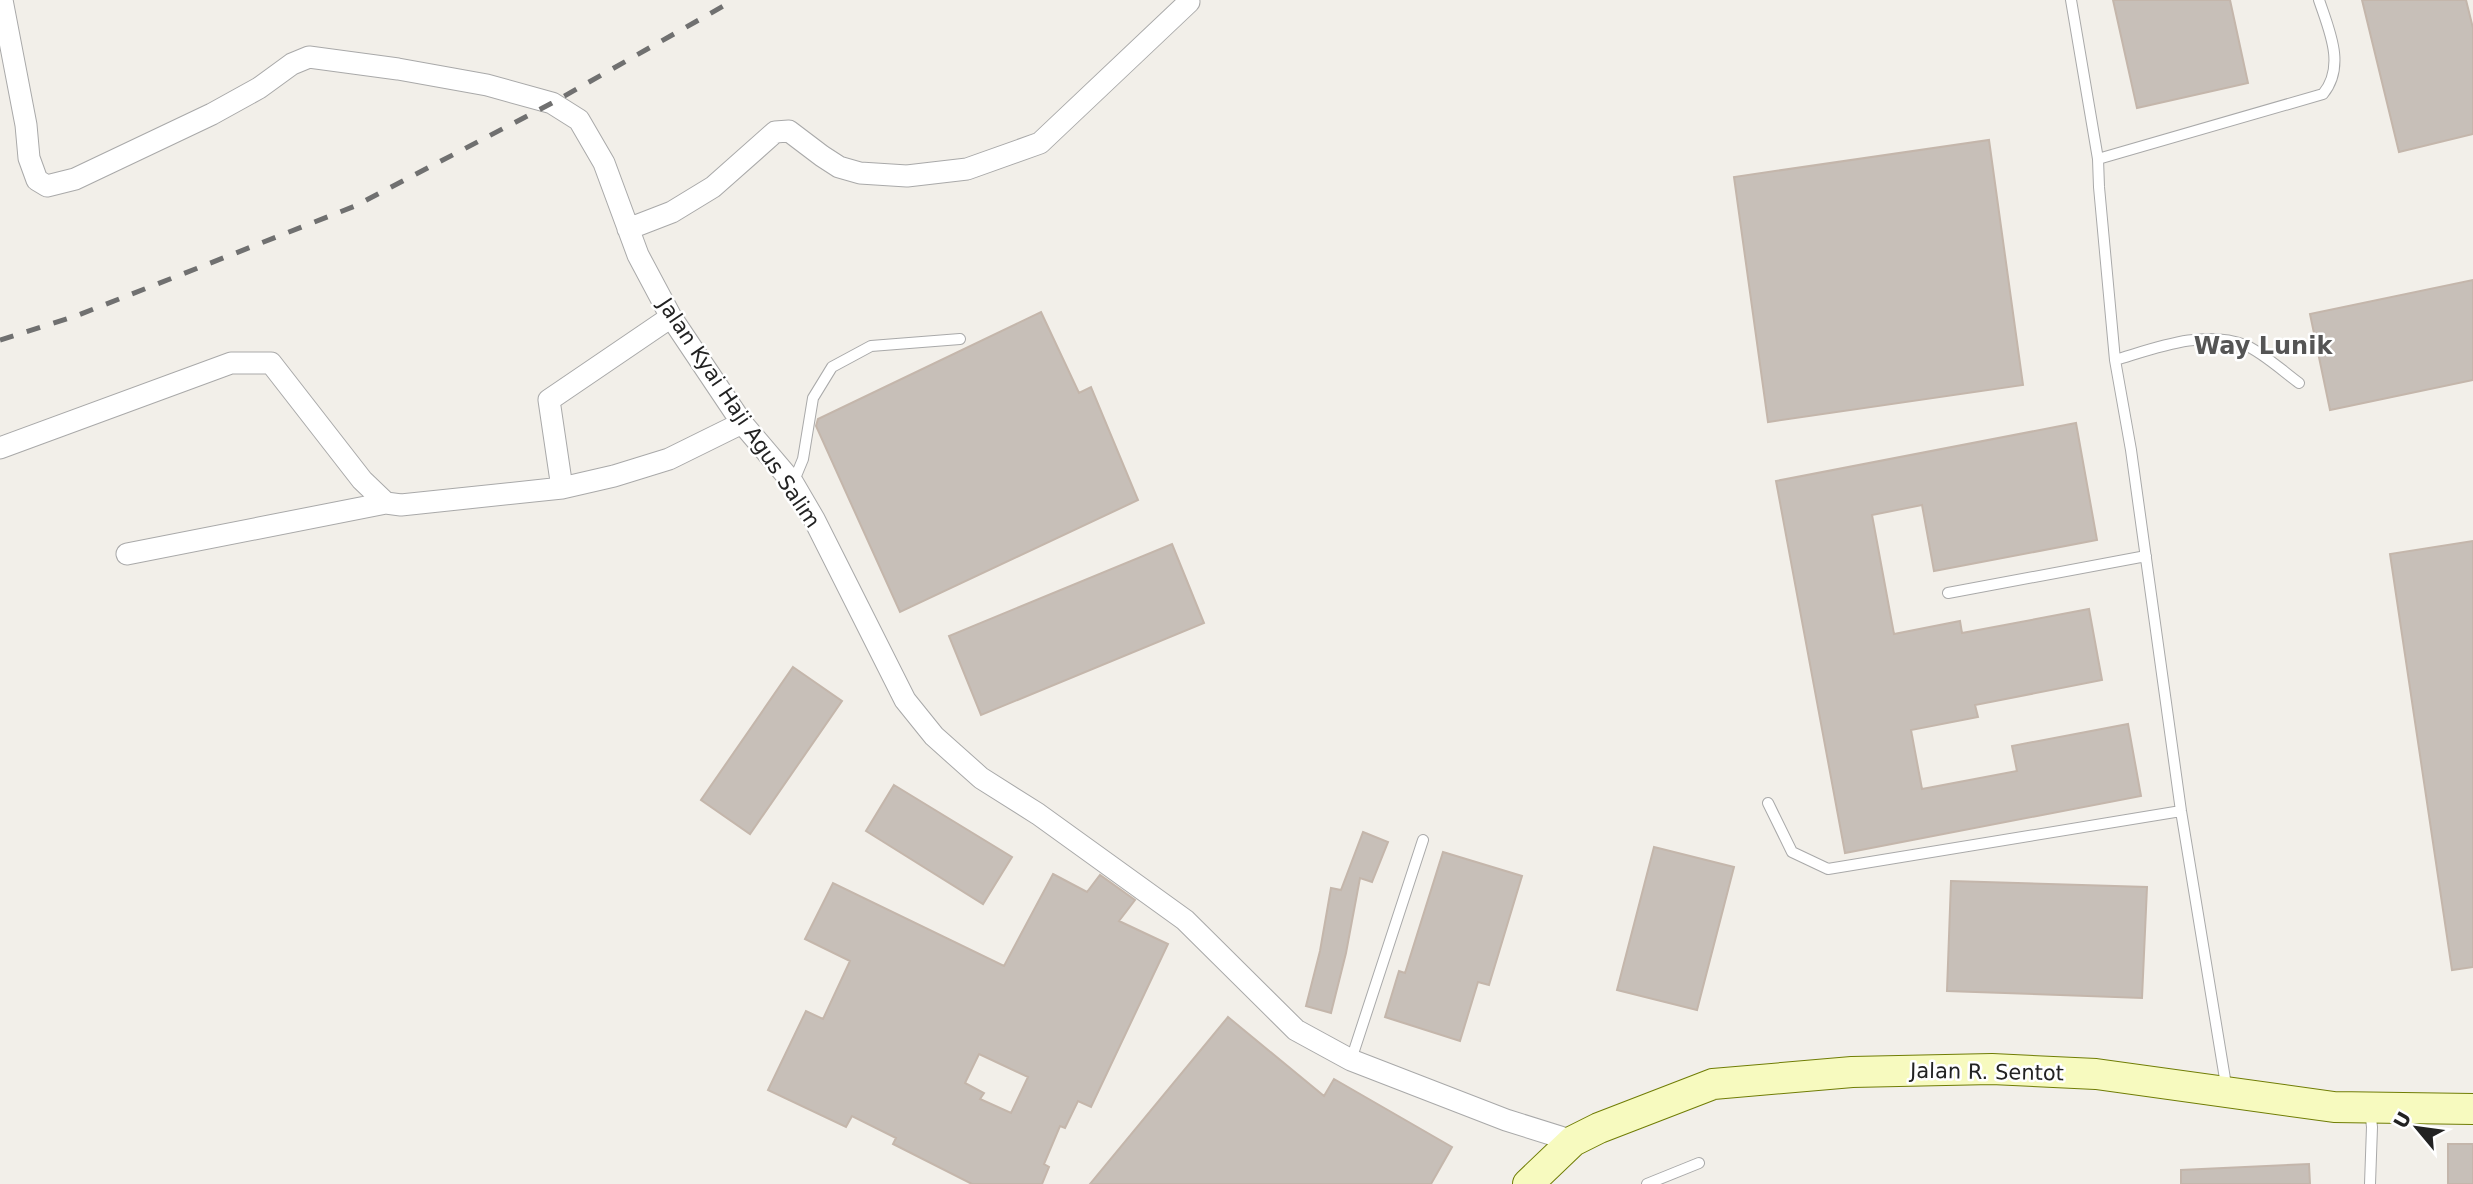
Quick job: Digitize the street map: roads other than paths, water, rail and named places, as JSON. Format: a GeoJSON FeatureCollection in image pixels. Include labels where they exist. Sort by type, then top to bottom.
{"type":"FeatureCollection","features":[{"type":"Feature","properties":{"kind":"street","name":"Jalan Kyai Haji Agus Salim"},"geometry":{"type":"LineString","coordinates":[[2,0],[26,125],[29,158],[37,180],[47,186],[75,179],[212,114],[259,88],[292,64],[309,57],[487,85],[552,103],[579,120],[604,163],[638,255],[671,317],[742,423],[793,483],[814,519],[905,700],[934,736],[981,778],[1038,814],[1185,920],[1296,1030],[1351,1060],[1506,1120],[1573,1141]]}},
{"type":"Feature","properties":{"kind":"street"},"geometry":{"type":"LineString","coordinates":[[628,229],[672,212],[713,187],[775,132],[783,130],[789,131],[839,167],[872,174],[906,176],[967,169],[1040,143],[1189,2]]}},
{"type":"Feature","properties":{"kind":"street"},"geometry":{"type":"LineString","coordinates":[[562,488],[549,400],[671,317]]}},
{"type":"Feature","properties":{"kind":"street"},"geometry":{"type":"LineString","coordinates":[[0,448],[231,363],[271,363],[362,480],[386,503]]}},
{"type":"Feature","properties":{"kind":"street"},"geometry":{"type":"LineString","coordinates":[[127,554],[386,503],[401,505],[562,488],[669,459],[742,423]]}},
{"type":"Feature","properties":{"kind":"street","name":"Jalan R. Sentot"},"geometry":{"type":"LineString","coordinates":[[1528,1184],[1573,1141],[1598,1128],[1713,1084],[1852,1072],[1992,1069],[2096,1074],[2334,1107],[2473,1109]]}},
{"type":"Feature","properties":{"kind":"lane"},"geometry":{"type":"LineString","coordinates":[[2071,0],[2098,159],[2115,360],[2131,450],[2181,811],[2228,1093]]}},
{"type":"Feature","properties":{"kind":"lane"},"geometry":{"type":"LineString","coordinates":[[2098,159],[2323,94],[2331,84],[2335,66],[2334,45],[2319,0]]}},
{"type":"Feature","properties":{"kind":"lane"},"geometry":{"type":"LineString","coordinates":[[2115,360],[2171,344],[2212,338],[2246,345],[2299,383]]}},
{"type":"Feature","properties":{"kind":"lane"},"geometry":{"type":"LineString","coordinates":[[793,483],[803,459],[813,398],[832,366],[871,346],[960,339]]}},
{"type":"Feature","properties":{"kind":"lane"},"geometry":{"type":"LineString","coordinates":[[1948,593],[2146,556]]}},
{"type":"Feature","properties":{"kind":"lane"},"geometry":{"type":"LineString","coordinates":[[1768,803],[1792,852],[1828,869],[2181,811]]}},
{"type":"Feature","properties":{"kind":"lane"},"geometry":{"type":"LineString","coordinates":[[1351,1060],[1423,841]]}},
{"type":"Feature","properties":{"kind":"lane"},"geometry":{"type":"LineString","coordinates":[[2370,1108],[2371,1184]]}},
{"type":"Feature","properties":{"kind":"lane"},"geometry":{"type":"LineString","coordinates":[[1647,1184],[1699,1163]]}},
{"type":"Feature","properties":{"kind":"railway"},"geometry":{"type":"LineString","coordinates":[[0,340],[76,316],[355,206],[552,103],[734,0]]}},
{"type":"Feature","properties":{"kind":"district","name":"Way Lunik"},"geometry":{"type":"Point","coordinates":[2263,346]}}]}
